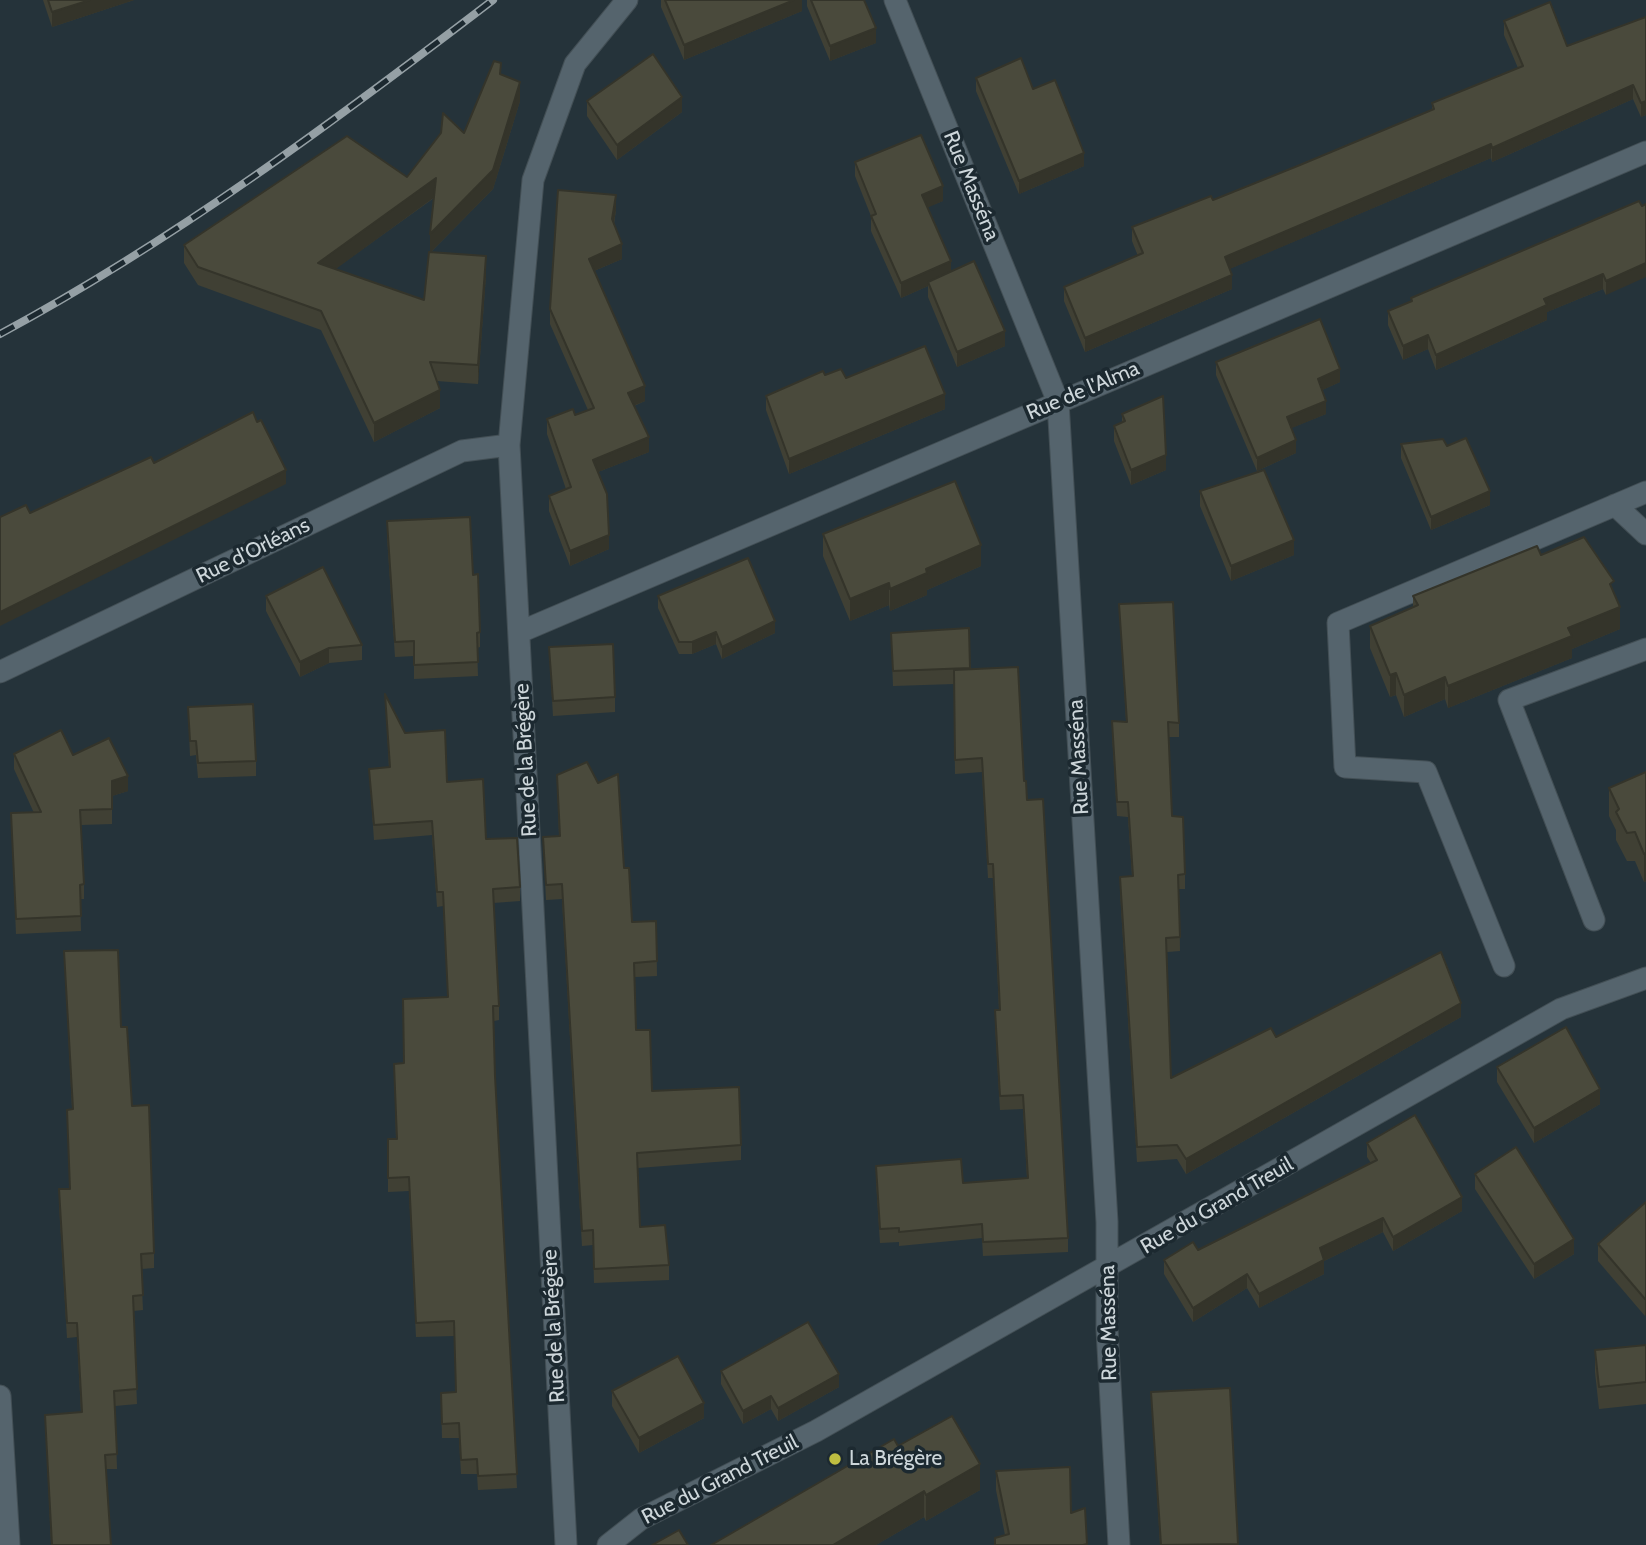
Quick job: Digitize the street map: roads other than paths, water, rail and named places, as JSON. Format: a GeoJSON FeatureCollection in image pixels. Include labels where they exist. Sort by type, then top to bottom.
{"type":"FeatureCollection","features":[{"type":"Feature","properties":{"kind":"street","name":"Rue de la Brégère"},"geometry":{"type":"LineString","coordinates":[[566,1545],[509,445],[533,180],[575,64],[627,0]]}},
{"type":"Feature","properties":{"kind":"street","name":"Rue Masséna"},"geometry":{"type":"LineString","coordinates":[[895,0],[1058,402],[1108,1268],[1107,1329],[1119,1545]]}},
{"type":"Feature","properties":{"kind":"street","name":"Rue de l'Alma"},"geometry":{"type":"LineString","coordinates":[[520,632],[1646,152]]}},
{"type":"Feature","properties":{"kind":"street","name":"Rue d'Orléans"},"geometry":{"type":"LineString","coordinates":[[0,672],[462,451],[509,445]]}},
{"type":"Feature","properties":{"kind":"street"},"geometry":{"type":"LineString","coordinates":[[1504,966],[1426,772],[1346,767],[1338,624],[1646,492]]}},
{"type":"Feature","properties":{"kind":"street"},"geometry":{"type":"LineString","coordinates":[[1615,505],[1646,534]]}},
{"type":"Feature","properties":{"kind":"street"},"geometry":{"type":"LineString","coordinates":[[1594,920],[1509,700],[1646,649]]}},
{"type":"Feature","properties":{"kind":"street","name":"Rue du Grand Treuil"},"geometry":{"type":"LineString","coordinates":[[608,1545],[642,1519],[816,1431],[1561,1009],[1646,978]]}},
{"type":"Feature","properties":{"kind":"street"},"geometry":{"type":"LineString","coordinates":[[0,1396],[9,1545]]}},
{"type":"Feature","properties":{"kind":"railway"},"geometry":{"type":"LineString","coordinates":[[0,334],[129,259],[253,177],[493,0]]}},
{"type":"Feature","properties":{"kind":"place","name":"La Brégère"},"geometry":{"type":"Point","coordinates":[835,1459]}}]}
